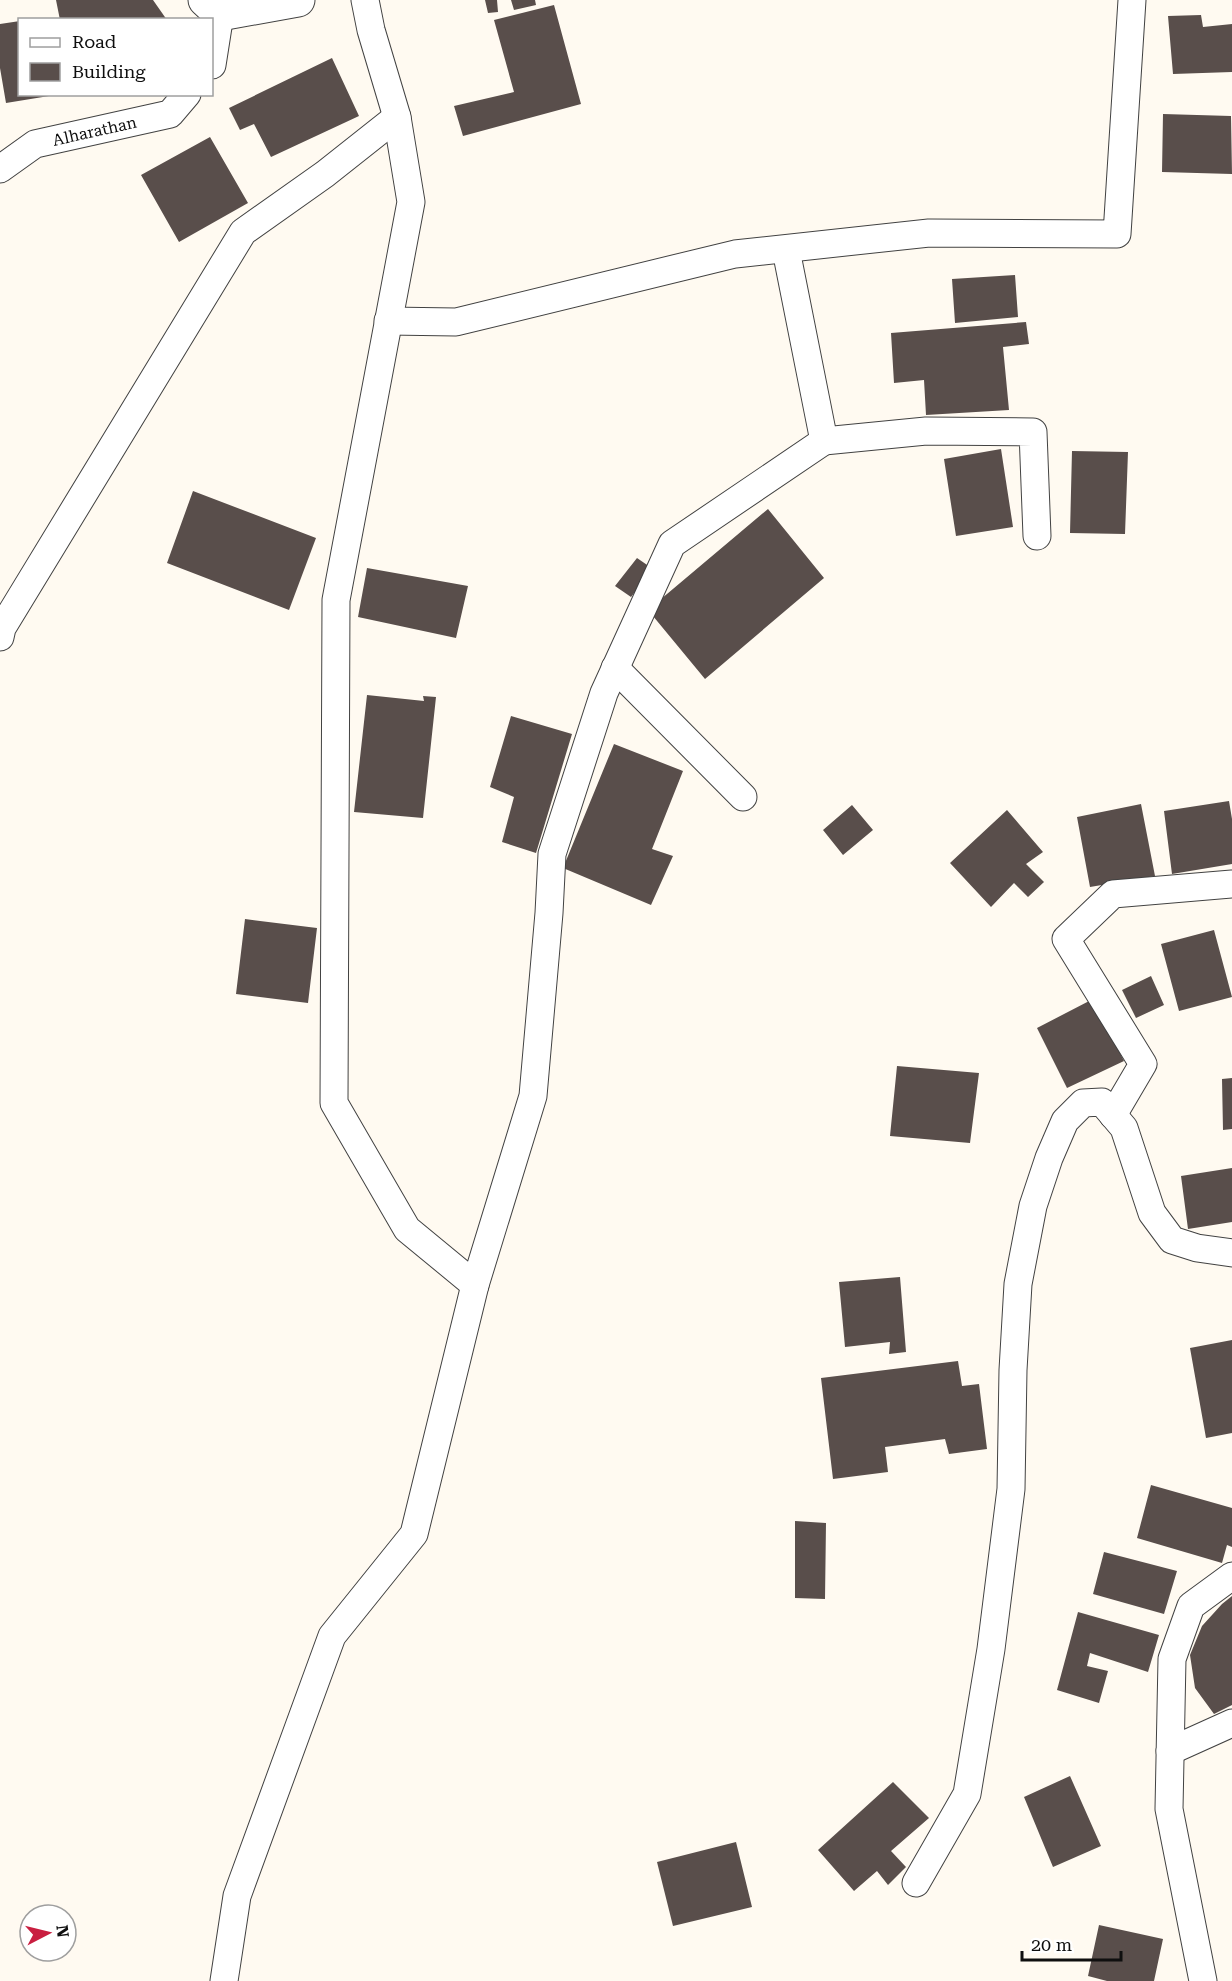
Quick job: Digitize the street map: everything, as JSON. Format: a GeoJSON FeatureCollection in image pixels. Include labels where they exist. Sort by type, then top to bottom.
{"type":"FeatureCollection","features":[{"type":"Feature","properties":{"kind":"street"},"geometry":{"type":"LineString","coordinates":[[213,7],[297,0]]}},
{"type":"Feature","properties":{"kind":"street"},"geometry":{"type":"LineString","coordinates":[[365,0],[370,30],[397,117],[411,201],[336,600],[334,1103],[407,1229],[475,1285]]}},
{"type":"Feature","properties":{"kind":"street"},"geometry":{"type":"LineString","coordinates":[[388,321],[456,322],[735,254],[929,233],[1117,234],[1132,0]]}},
{"type":"Feature","properties":{"kind":"street","name":"Alharathan"},"geometry":{"type":"LineString","coordinates":[[0,169],[35,144],[170,114],[185,96]]}},
{"type":"Feature","properties":{"kind":"street"},"geometry":{"type":"LineString","coordinates":[[0,637],[2,628],[243,232],[325,174],[397,117]]}},
{"type":"Feature","properties":{"kind":"street"},"geometry":{"type":"LineString","coordinates":[[786,249],[824,441]]}},
{"type":"Feature","properties":{"kind":"street"},"geometry":{"type":"LineString","coordinates":[[224,1981],[237,1896],[332,1636],[414,1534],[475,1285],[532,1096],[549,913],[552,854],[604,693],[672,544],[824,441],[926,431],[1033,432],[1037,536]]}},
{"type":"Feature","properties":{"kind":"street"},"geometry":{"type":"LineString","coordinates":[[615,668],[743,797]]}},
{"type":"Feature","properties":{"kind":"street"},"geometry":{"type":"LineString","coordinates":[[1113,1115],[1143,1064],[1066,939],[1113,894],[1232,884]]}},
{"type":"Feature","properties":{"kind":"street"},"geometry":{"type":"LineString","coordinates":[[916,1884],[967,1794],[991,1649],[1011,1489],[1018,1284],[1033,1206],[1048,1158],[1065,1121],[1083,1103],[1102,1102],[1124,1128],[1152,1213],[1172,1240],[1197,1248],[1232,1253]]}},
{"type":"Feature","properties":{"kind":"street"},"geometry":{"type":"LineString","coordinates":[[1203,1981],[1169,1809],[1172,1659],[1191,1606],[1232,1576]]}},
{"type":"Feature","properties":{"kind":"street"},"geometry":{"type":"LineString","coordinates":[[1170,1751],[1232,1723]]}},
{"type":"Feature","properties":{"kind":"building"},"geometry":{"type":"Polygon","coordinates":[[[56,0],[153,0],[166,18],[60,18],[56,0]]]}},
{"type":"Feature","properties":{"kind":"building"},"geometry":{"type":"Polygon","coordinates":[[[485,0],[497,0],[498,12],[488,13],[485,0]]]}},
{"type":"Feature","properties":{"kind":"building"},"geometry":{"type":"Polygon","coordinates":[[[511,0],[535,0],[536,5],[514,10],[511,0]]]}},
{"type":"Feature","properties":{"kind":"building"},"geometry":{"type":"Polygon","coordinates":[[[554,5],[581,104],[463,136],[454,106],[514,92],[494,20],[554,5]]]}},
{"type":"Feature","properties":{"kind":"building"},"geometry":{"type":"Polygon","coordinates":[[[1201,15],[1203,27],[1232,24],[1232,72],[1173,74],[1168,16],[1201,15]]]}},
{"type":"Feature","properties":{"kind":"building"},"geometry":{"type":"Polygon","coordinates":[[[18,21],[18,96],[49,96],[6,103],[0,68],[0,24],[18,21]]]}},
{"type":"Feature","properties":{"kind":"building"},"geometry":{"type":"Polygon","coordinates":[[[332,58],[359,116],[271,157],[254,124],[240,130],[229,108],[332,58]]]}},
{"type":"Feature","properties":{"kind":"building"},"geometry":{"type":"Polygon","coordinates":[[[1163,114],[1231,116],[1232,174],[1162,172],[1163,114]]]}},
{"type":"Feature","properties":{"kind":"building"},"geometry":{"type":"Polygon","coordinates":[[[210,137],[248,203],[179,242],[141,175],[210,137]]]}},
{"type":"Feature","properties":{"kind":"building"},"geometry":{"type":"Polygon","coordinates":[[[1015,275],[1018,317],[955,323],[952,279],[1015,275]]]}},
{"type":"Feature","properties":{"kind":"building"},"geometry":{"type":"Polygon","coordinates":[[[1026,322],[1029,344],[1003,347],[1009,410],[926,415],[924,380],[894,383],[891,333],[1026,322]]]}},
{"type":"Feature","properties":{"kind":"building"},"geometry":{"type":"Polygon","coordinates":[[[1001,449],[1013,527],[956,536],[944,459],[1001,449]]]}},
{"type":"Feature","properties":{"kind":"building"},"geometry":{"type":"Polygon","coordinates":[[[1072,451],[1128,452],[1125,534],[1070,533],[1072,451]]]}},
{"type":"Feature","properties":{"kind":"building"},"geometry":{"type":"Polygon","coordinates":[[[193,491],[316,538],[289,610],[167,563],[193,491]]]}},
{"type":"Feature","properties":{"kind":"building"},"geometry":{"type":"Polygon","coordinates":[[[768,509],[824,578],[705,679],[648,610],[768,509]]]}},
{"type":"Feature","properties":{"kind":"building"},"geometry":{"type":"Polygon","coordinates":[[[637,558],[653,569],[631,597],[615,586],[637,558]]]}},
{"type":"Feature","properties":{"kind":"building"},"geometry":{"type":"Polygon","coordinates":[[[367,568],[468,586],[456,638],[358,617],[367,568]]]}},
{"type":"Feature","properties":{"kind":"building"},"geometry":{"type":"Polygon","coordinates":[[[367,695],[424,701],[423,696],[436,697],[423,818],[354,812],[367,695]]]}},
{"type":"Feature","properties":{"kind":"building"},"geometry":{"type":"Polygon","coordinates":[[[511,716],[572,734],[536,853],[502,842],[514,797],[490,787],[511,716]]]}},
{"type":"Feature","properties":{"kind":"building"},"geometry":{"type":"Polygon","coordinates":[[[614,744],[683,771],[652,849],[673,856],[651,905],[563,868],[614,744]]]}},
{"type":"Feature","properties":{"kind":"building"},"geometry":{"type":"Polygon","coordinates":[[[1229,801],[1232,819],[1232,864],[1172,874],[1164,811],[1229,801]]]}},
{"type":"Feature","properties":{"kind":"building"},"geometry":{"type":"Polygon","coordinates":[[[1141,804],[1155,876],[1090,887],[1077,817],[1141,804]]]}},
{"type":"Feature","properties":{"kind":"building"},"geometry":{"type":"Polygon","coordinates":[[[852,805],[873,830],[843,855],[823,830],[852,805]]]}},
{"type":"Feature","properties":{"kind":"building"},"geometry":{"type":"Polygon","coordinates":[[[1007,810],[1043,852],[1026,864],[1044,882],[1028,897],[1014,883],[991,907],[950,863],[1007,810]]]}},
{"type":"Feature","properties":{"kind":"building"},"geometry":{"type":"Polygon","coordinates":[[[245,919],[317,928],[308,1003],[236,994],[245,919]]]}},
{"type":"Feature","properties":{"kind":"building"},"geometry":{"type":"Polygon","coordinates":[[[1214,930],[1232,997],[1179,1011],[1161,944],[1214,930]]]}},
{"type":"Feature","properties":{"kind":"building"},"geometry":{"type":"Polygon","coordinates":[[[1151,976],[1164,1005],[1136,1018],[1122,990],[1151,976]]]}},
{"type":"Feature","properties":{"kind":"building"},"geometry":{"type":"Polygon","coordinates":[[[1093,999],[1124,1061],[1067,1088],[1037,1028],[1093,999]]]}},
{"type":"Feature","properties":{"kind":"building"},"geometry":{"type":"Polygon","coordinates":[[[897,1066],[979,1073],[970,1143],[890,1136],[897,1066]]]}},
{"type":"Feature","properties":{"kind":"building"},"geometry":{"type":"Polygon","coordinates":[[[1232,1078],[1232,1129],[1223,1130],[1222,1079],[1232,1078]]]}},
{"type":"Feature","properties":{"kind":"building"},"geometry":{"type":"Polygon","coordinates":[[[1232,1168],[1232,1222],[1188,1229],[1181,1176],[1232,1168]]]}},
{"type":"Feature","properties":{"kind":"building"},"geometry":{"type":"Polygon","coordinates":[[[900,1277],[906,1352],[889,1354],[890,1342],[845,1347],[839,1282],[900,1277]]]}},
{"type":"Feature","properties":{"kind":"building"},"geometry":{"type":"Polygon","coordinates":[[[1232,1340],[1232,1433],[1206,1438],[1190,1348],[1232,1340]]]}},
{"type":"Feature","properties":{"kind":"building"},"geometry":{"type":"Polygon","coordinates":[[[958,1361],[962,1386],[979,1384],[987,1449],[949,1454],[945,1439],[885,1447],[888,1472],[833,1479],[821,1378],[958,1361]]]}},
{"type":"Feature","properties":{"kind":"building"},"geometry":{"type":"Polygon","coordinates":[[[1151,1485],[1232,1508],[1232,1547],[1227,1545],[1222,1563],[1137,1538],[1151,1485]]]}},
{"type":"Feature","properties":{"kind":"building"},"geometry":{"type":"Polygon","coordinates":[[[795,1521],[826,1523],[825,1599],[795,1598],[795,1521]]]}},
{"type":"Feature","properties":{"kind":"building"},"geometry":{"type":"Polygon","coordinates":[[[1104,1552],[1177,1571],[1164,1614],[1093,1594],[1104,1552]]]}},
{"type":"Feature","properties":{"kind":"building"},"geometry":{"type":"Polygon","coordinates":[[[1232,1596],[1232,1705],[1214,1714],[1195,1688],[1190,1655],[1202,1626],[1232,1596]]]}},
{"type":"Feature","properties":{"kind":"building"},"geometry":{"type":"Polygon","coordinates":[[[1078,1612],[1159,1635],[1148,1672],[1090,1653],[1087,1666],[1108,1671],[1099,1703],[1057,1690],[1078,1612]]]}},
{"type":"Feature","properties":{"kind":"building"},"geometry":{"type":"Polygon","coordinates":[[[1070,1776],[1101,1846],[1053,1867],[1024,1797],[1070,1776]]]}},
{"type":"Feature","properties":{"kind":"building"},"geometry":{"type":"Polygon","coordinates":[[[893,1782],[929,1818],[891,1851],[906,1867],[888,1885],[877,1871],[854,1891],[818,1850],[893,1782]]]}},
{"type":"Feature","properties":{"kind":"building"},"geometry":{"type":"Polygon","coordinates":[[[736,1842],[752,1907],[673,1926],[657,1862],[736,1842]]]}},
{"type":"Feature","properties":{"kind":"building"},"geometry":{"type":"Polygon","coordinates":[[[1099,1925],[1163,1939],[1154,1981],[1107,1981],[1088,1976],[1099,1925]]]}}]}
